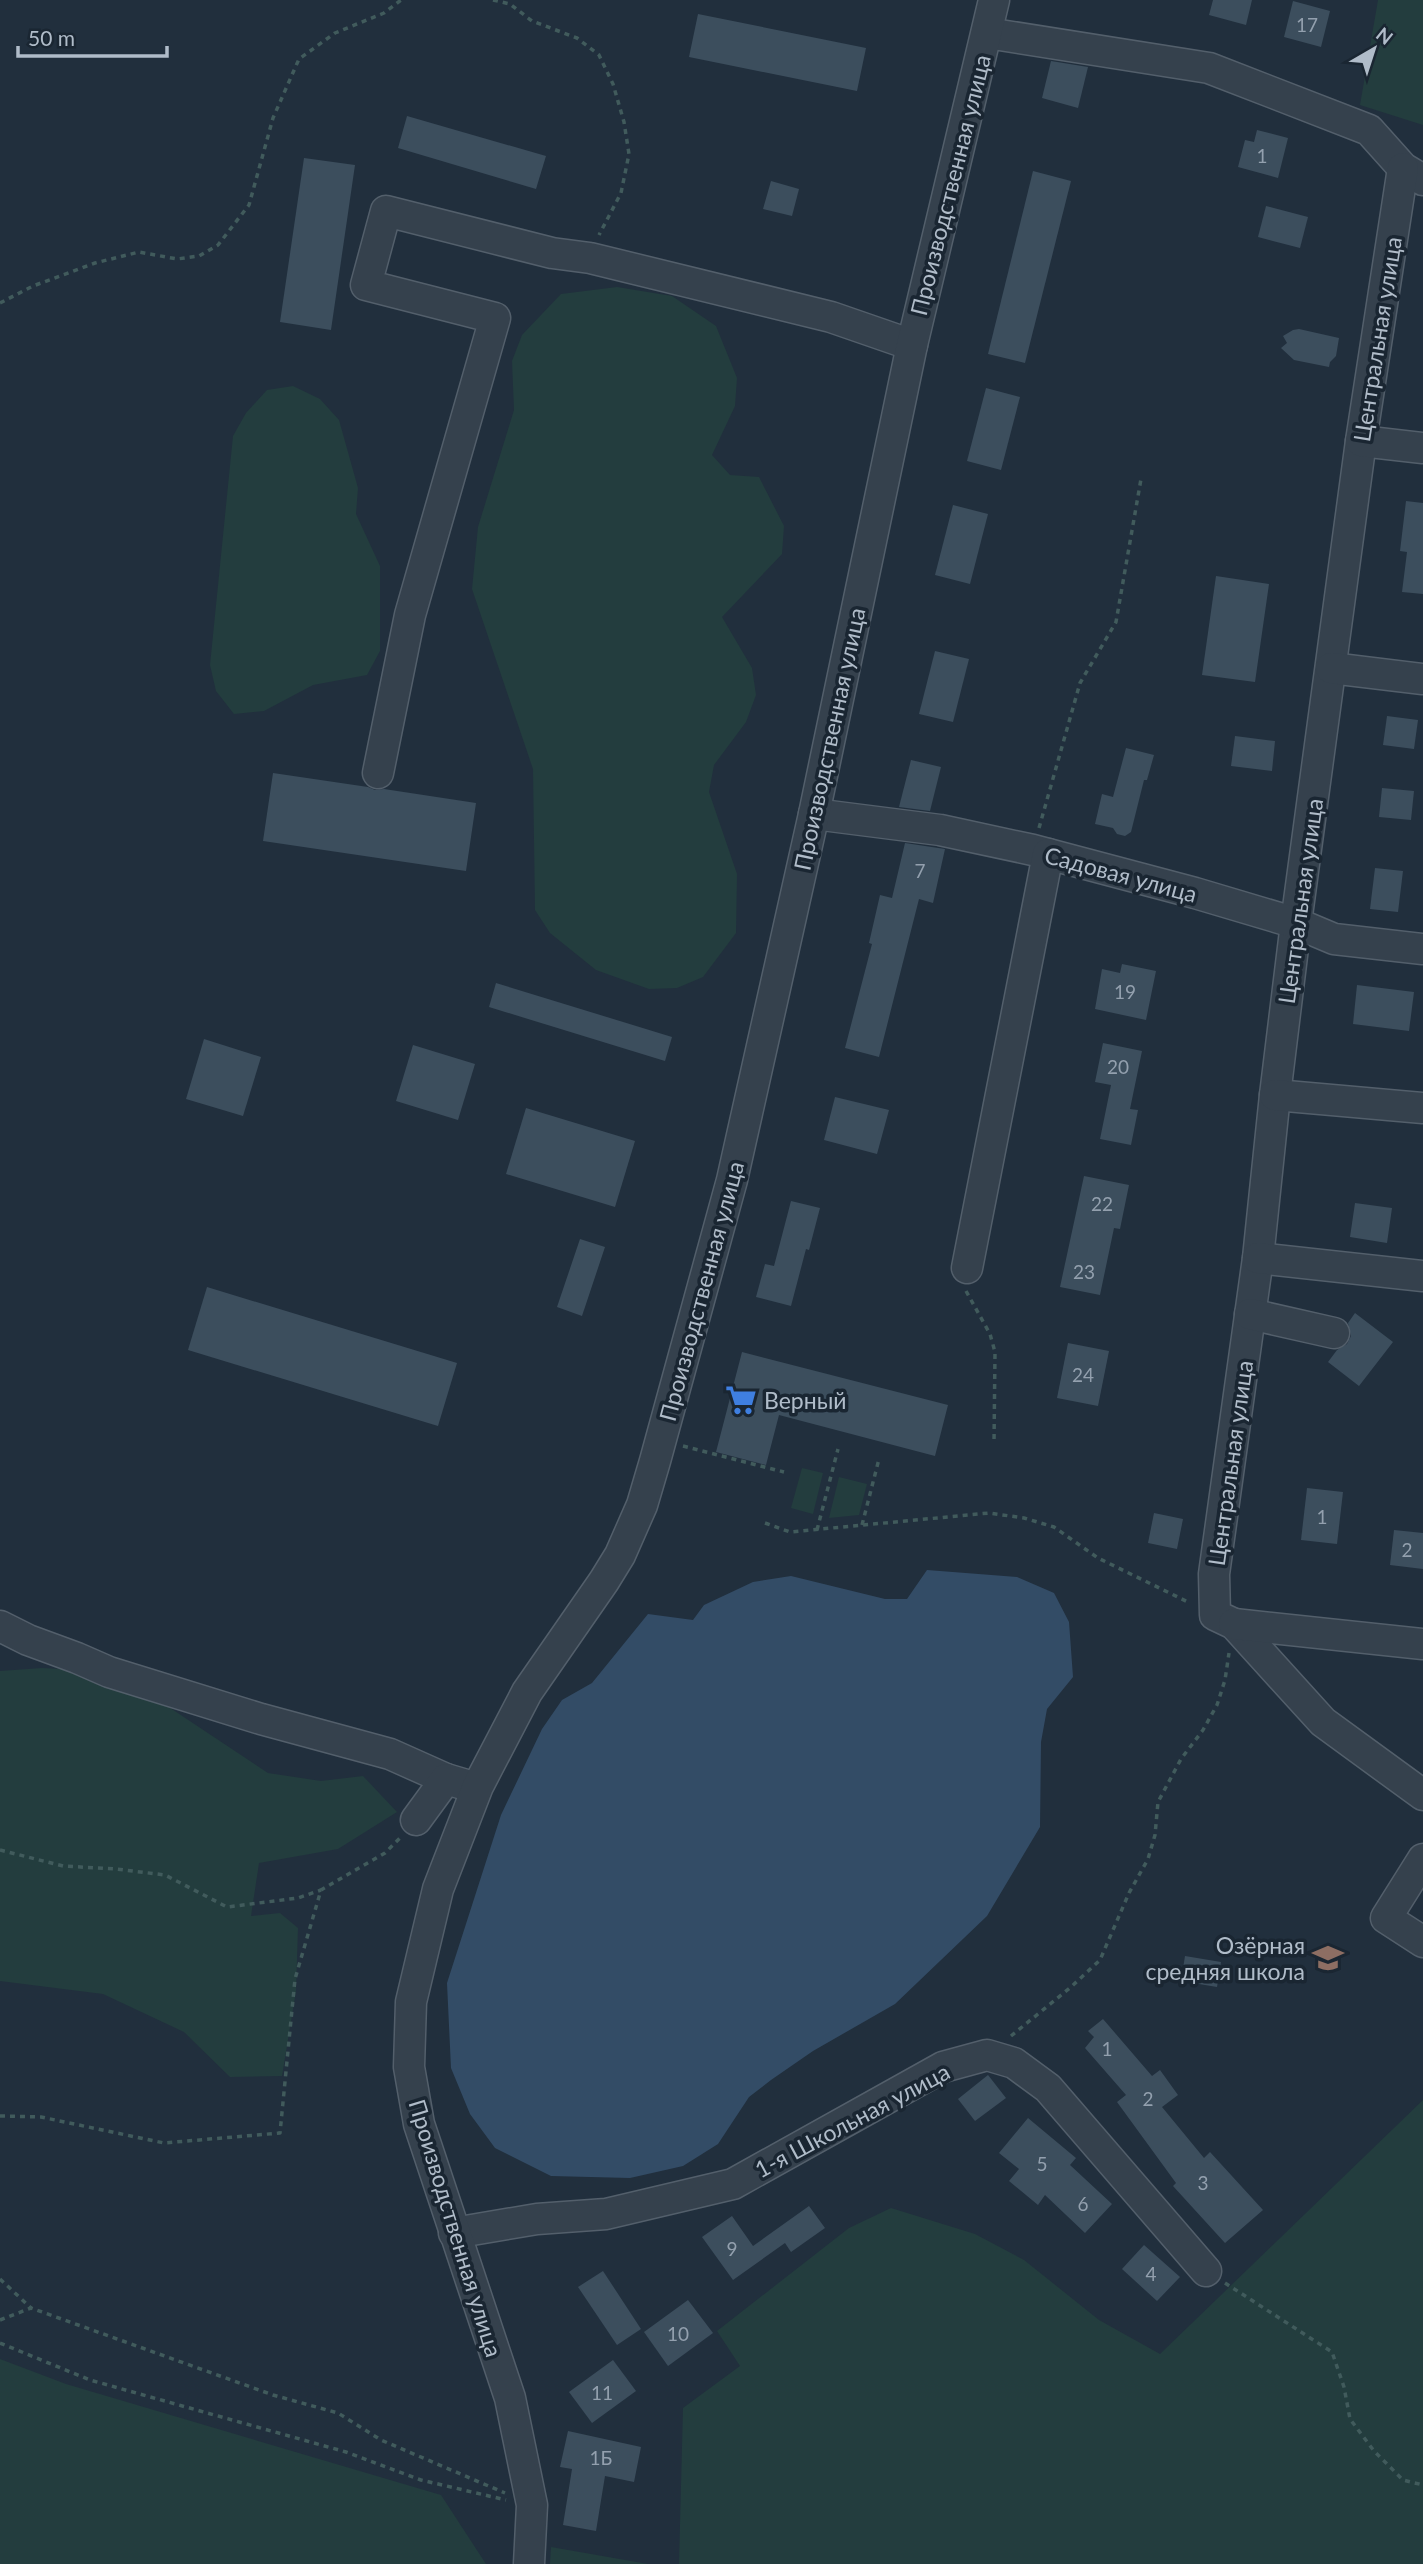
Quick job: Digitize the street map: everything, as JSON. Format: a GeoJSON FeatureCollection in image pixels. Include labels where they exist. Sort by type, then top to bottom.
{"type":"FeatureCollection","features":[{"type":"Feature","properties":{"kind":"street","name":"Производственная улица"},"geometry":{"type":"LineString","coordinates":[[529,2564],[532,2520],[510,2398],[454,2234],[417,2112],[409,2067],[411,2002],[438,1889],[478,1786],[527,1692],[620,1555],[642,1505],[661,1440],[732,1180],[814,814],[912,345],[994,0]]}},
{"type":"Feature","properties":{"kind":"street"},"geometry":{"type":"LineString","coordinates":[[987,33],[1209,68],[1369,130],[1413,174]]}},
{"type":"Feature","properties":{"kind":"street","name":"Центральная улица"},"geometry":{"type":"LineString","coordinates":[[1234,1624],[1215,1615],[1214,1574],[1258,1258],[1296,923],[1361,441],[1413,174]]}},
{"type":"Feature","properties":{"kind":"street"},"geometry":{"type":"LineString","coordinates":[[378,773],[410,615],[495,318],[366,285],[386,211],[552,253],[590,258],[831,317],[912,345]]}},
{"type":"Feature","properties":{"kind":"street"},"geometry":{"type":"LineString","coordinates":[[1361,441],[1423,448]]}},
{"type":"Feature","properties":{"kind":"street"},"geometry":{"type":"LineString","coordinates":[[1331,668],[1423,679]]}},
{"type":"Feature","properties":{"kind":"street","name":"Садовая улица"},"geometry":{"type":"LineString","coordinates":[[814,814],[940,830],[1195,893],[1296,923],[1334,939],[1423,949]]}},
{"type":"Feature","properties":{"kind":"street"},"geometry":{"type":"LineString","coordinates":[[967,1268],[1040,853]]}},
{"type":"Feature","properties":{"kind":"street"},"geometry":{"type":"LineString","coordinates":[[1275,1095],[1423,1108]]}},
{"type":"Feature","properties":{"kind":"street"},"geometry":{"type":"LineString","coordinates":[[1258,1258],[1423,1276]]}},
{"type":"Feature","properties":{"kind":"street"},"geometry":{"type":"LineString","coordinates":[[1250,1314],[1334,1334]]}},
{"type":"Feature","properties":{"kind":"street"},"geometry":{"type":"LineString","coordinates":[[1234,1624],[1423,1644]]}},
{"type":"Feature","properties":{"kind":"street"},"geometry":{"type":"LineString","coordinates":[[1234,1624],[1323,1722],[1423,1795]]}},
{"type":"Feature","properties":{"kind":"street"},"geometry":{"type":"LineString","coordinates":[[0,1626],[109,1672],[261,1719],[390,1754],[446,1779],[478,1786]]}},
{"type":"Feature","properties":{"kind":"street"},"geometry":{"type":"LineString","coordinates":[[416,1820],[446,1779]]}},
{"type":"Feature","properties":{"kind":"street"},"geometry":{"type":"LineString","coordinates":[[1423,1858],[1386,1918],[1423,1942]]}},
{"type":"Feature","properties":{"kind":"street"},"geometry":{"type":"LineString","coordinates":[[987,2055],[1014,2063],[1048,2088],[1206,2271]]}},
{"type":"Feature","properties":{"kind":"street","name":"1-я Школьная улица"},"geometry":{"type":"LineString","coordinates":[[454,2234],[537,2219],[606,2214],[733,2184],[943,2067],[987,2055]]}},
{"type":"Feature","properties":{"kind":"path"},"geometry":{"type":"LineString","coordinates":[[0,303],[33,286],[95,263],[139,252],[177,259],[200,256],[218,245],[249,205],[273,118],[299,59],[335,33],[384,13],[401,0]]}},
{"type":"Feature","properties":{"kind":"path"},"geometry":{"type":"LineString","coordinates":[[493,0],[510,4],[532,21],[577,38],[599,55],[613,84],[624,122],[629,154],[621,192],[590,258]]}},
{"type":"Feature","properties":{"kind":"path"},"geometry":{"type":"LineString","coordinates":[[1040,853],[1080,683],[1116,622],[1141,479]]}},
{"type":"Feature","properties":{"kind":"path"},"geometry":{"type":"LineString","coordinates":[[967,1268],[966,1293],[990,1334],[995,1352],[994,1443]]}},
{"type":"Feature","properties":{"kind":"path"},"geometry":{"type":"LineString","coordinates":[[661,1440],[784,1472]]}},
{"type":"Feature","properties":{"kind":"path"},"geometry":{"type":"LineString","coordinates":[[817,1530],[838,1449]]}},
{"type":"Feature","properties":{"kind":"path"},"geometry":{"type":"LineString","coordinates":[[862,1526],[879,1459]]}},
{"type":"Feature","properties":{"kind":"path"},"geometry":{"type":"LineString","coordinates":[[765,1523],[790,1532],[989,1513],[1024,1518],[1054,1527],[1098,1558],[1196,1606]]}},
{"type":"Feature","properties":{"kind":"path"},"geometry":{"type":"LineString","coordinates":[[987,2055],[1100,1960],[1129,1893],[1148,1858],[1155,1835],[1158,1802],[1181,1759],[1203,1730],[1217,1705],[1225,1680],[1234,1624]]}},
{"type":"Feature","properties":{"kind":"path"},"geometry":{"type":"LineString","coordinates":[[0,1850],[63,1866],[165,1875],[228,1907],[298,1898],[321,1891],[385,1853],[416,1820]]}},
{"type":"Feature","properties":{"kind":"path"},"geometry":{"type":"LineString","coordinates":[[0,2116],[41,2118],[164,2143],[280,2133],[295,1979],[321,1891]]}},
{"type":"Feature","properties":{"kind":"path"},"geometry":{"type":"LineString","coordinates":[[1206,2271],[1332,2352],[1344,2388],[1349,2419],[1374,2451],[1403,2480],[1423,2485]]}},
{"type":"Feature","properties":{"kind":"path"},"geometry":{"type":"LineString","coordinates":[[0,2278],[31,2308],[273,2395],[338,2413],[381,2440],[532,2520]]}},
{"type":"Feature","properties":{"kind":"path"},"geometry":{"type":"LineString","coordinates":[[0,2320],[31,2308]]}},
{"type":"Feature","properties":{"kind":"path"},"geometry":{"type":"LineString","coordinates":[[0,2343],[90,2380],[346,2452],[532,2520]]}},
{"type":"Feature","properties":{"kind":"green space"},"geometry":{"type":"Polygon","coordinates":[[[1378,0],[1423,0],[1423,125],[1360,105],[1378,0]]]}},
{"type":"Feature","properties":{"kind":"green space"},"geometry":{"type":"Polygon","coordinates":[[[617,287],[672,296],[716,326],[737,378],[735,406],[712,455],[730,475],[759,477],[784,526],[782,554],[722,617],[752,668],[756,695],[746,722],[714,765],[709,792],[737,874],[736,933],[703,977],[677,988],[649,989],[596,970],[550,933],[535,910],[533,769],[472,589],[478,527],[514,410],[512,361],[522,335],[561,294],[617,287]]]}},
{"type":"Feature","properties":{"kind":"green space"},"geometry":{"type":"Polygon","coordinates":[[[293,386],[320,399],[339,420],[358,488],[356,514],[380,566],[380,651],[367,675],[313,685],[264,711],[234,714],[216,691],[210,665],[233,436],[246,413],[267,390],[293,386]]]}},
{"type":"Feature","properties":{"kind":"green space"},"geometry":{"type":"Polygon","coordinates":[[[802,1468],[823,1473],[813,1514],[791,1508],[802,1468]]]}},
{"type":"Feature","properties":{"kind":"green space"},"geometry":{"type":"Polygon","coordinates":[[[839,1477],[867,1484],[859,1515],[829,1518],[839,1477]]]}},
{"type":"Feature","properties":{"kind":"green space"},"geometry":{"type":"Polygon","coordinates":[[[42,1668],[116,1672],[268,1773],[321,1781],[363,1776],[397,1812],[338,1849],[259,1863],[251,1916],[280,1913],[298,1928],[296,1991],[282,2076],[230,2077],[184,2032],[103,1994],[0,1981],[0,1671],[42,1668]]]}},
{"type":"Feature","properties":{"kind":"green space"},"geometry":{"type":"Polygon","coordinates":[[[1423,2100],[1423,2564],[679,2564],[683,2408],[740,2366],[717,2331],[849,2228],[891,2208],[975,2234],[1024,2260],[1099,2320],[1160,2354],[1423,2100]]]}},
{"type":"Feature","properties":{"kind":"green space"},"geometry":{"type":"Polygon","coordinates":[[[0,2359],[66,2384],[441,2495],[486,2564],[0,2564],[0,2359]]]}},
{"type":"Feature","properties":{"kind":"green space"},"geometry":{"type":"Polygon","coordinates":[[[551,2547],[648,2564],[550,2564],[551,2547]]]}},
{"type":"Feature","properties":{"kind":"water"},"geometry":{"type":"Polygon","coordinates":[[[927,1570],[1017,1577],[1054,1593],[1069,1622],[1073,1677],[1047,1709],[1041,1742],[1040,1827],[987,1916],[895,2004],[813,2051],[749,2097],[718,2144],[683,2166],[630,2178],[551,2176],[495,2148],[470,2114],[451,2068],[447,1983],[501,1815],[542,1729],[562,1700],[592,1683],[648,1614],[693,1620],[704,1605],[753,1582],[791,1576],[885,1599],[907,1599],[927,1570]]]}},
{"type":"Feature","properties":{"kind":"building"},"geometry":{"type":"Polygon","coordinates":[[[1213,0],[1252,0],[1246,25],[1209,15],[1213,0]]]}},
{"type":"Feature","properties":{"kind":"building"},"geometry":{"type":"Polygon","coordinates":[[[1293,1],[1330,11],[1321,47],[1284,37],[1293,1]]]}},
{"type":"Feature","properties":{"kind":"building"},"geometry":{"type":"Polygon","coordinates":[[[698,14],[866,48],[857,91],[689,57],[698,14]]]}},
{"type":"Feature","properties":{"kind":"building"},"geometry":{"type":"Polygon","coordinates":[[[1051,61],[1088,67],[1078,108],[1042,98],[1051,61]]]}},
{"type":"Feature","properties":{"kind":"building"},"geometry":{"type":"Polygon","coordinates":[[[407,116],[546,156],[536,189],[398,148],[407,116]]]}},
{"type":"Feature","properties":{"kind":"building"},"geometry":{"type":"Polygon","coordinates":[[[1257,130],[1288,138],[1278,178],[1238,167],[1245,140],[1254,142],[1257,130]]]}},
{"type":"Feature","properties":{"kind":"building"},"geometry":{"type":"Polygon","coordinates":[[[304,158],[355,165],[331,330],[280,322],[304,158]]]}},
{"type":"Feature","properties":{"kind":"building"},"geometry":{"type":"Polygon","coordinates":[[[1033,171],[1071,181],[1025,363],[988,354],[1033,171]]]}},
{"type":"Feature","properties":{"kind":"building"},"geometry":{"type":"Polygon","coordinates":[[[771,181],[799,189],[792,216],[763,209],[771,181]]]}},
{"type":"Feature","properties":{"kind":"building"},"geometry":{"type":"Polygon","coordinates":[[[1266,206],[1308,217],[1300,248],[1258,237],[1266,206]]]}},
{"type":"Feature","properties":{"kind":"building"},"geometry":{"type":"Polygon","coordinates":[[[1299,329],[1339,338],[1336,356],[1329,367],[1294,360],[1281,348],[1287,343],[1283,336],[1299,329]]]}},
{"type":"Feature","properties":{"kind":"building"},"geometry":{"type":"Polygon","coordinates":[[[986,388],[1020,397],[1001,470],[967,461],[986,388]]]}},
{"type":"Feature","properties":{"kind":"building"},"geometry":{"type":"Polygon","coordinates":[[[1406,501],[1423,503],[1423,594],[1402,592],[1407,552],[1400,551],[1406,501]]]}},
{"type":"Feature","properties":{"kind":"building"},"geometry":{"type":"Polygon","coordinates":[[[953,505],[988,514],[970,584],[935,575],[953,505]]]}},
{"type":"Feature","properties":{"kind":"building"},"geometry":{"type":"Polygon","coordinates":[[[1216,576],[1269,584],[1255,682],[1202,675],[1216,576]]]}},
{"type":"Feature","properties":{"kind":"building"},"geometry":{"type":"Polygon","coordinates":[[[935,651],[969,659],[953,722],[919,714],[935,651]]]}},
{"type":"Feature","properties":{"kind":"building"},"geometry":{"type":"Polygon","coordinates":[[[1387,716],[1418,720],[1414,749],[1383,745],[1387,716]]]}},
{"type":"Feature","properties":{"kind":"building"},"geometry":{"type":"Polygon","coordinates":[[[1235,736],[1275,741],[1272,771],[1231,766],[1235,736]]]}},
{"type":"Feature","properties":{"kind":"building"},"geometry":{"type":"Polygon","coordinates":[[[1126,748],[1154,755],[1147,780],[1144,780],[1131,832],[1125,836],[1117,834],[1113,828],[1095,824],[1102,794],[1113,797],[1126,748]]]}},
{"type":"Feature","properties":{"kind":"building"},"geometry":{"type":"Polygon","coordinates":[[[911,760],[941,767],[930,811],[899,807],[911,760]]]}},
{"type":"Feature","properties":{"kind":"building"},"geometry":{"type":"Polygon","coordinates":[[[273,773],[476,803],[466,871],[263,841],[273,773]]]}},
{"type":"Feature","properties":{"kind":"building"},"geometry":{"type":"Polygon","coordinates":[[[1382,788],[1414,791],[1411,820],[1379,817],[1382,788]]]}},
{"type":"Feature","properties":{"kind":"building"},"geometry":{"type":"Polygon","coordinates":[[[905,843],[945,849],[933,903],[919,899],[879,1057],[845,1048],[872,944],[869,943],[880,895],[892,898],[905,843]]]}},
{"type":"Feature","properties":{"kind":"building"},"geometry":{"type":"Polygon","coordinates":[[[1375,868],[1403,871],[1398,912],[1370,909],[1375,868]]]}},
{"type":"Feature","properties":{"kind":"building"},"geometry":{"type":"Polygon","coordinates":[[[1122,964],[1156,971],[1146,1020],[1095,1009],[1102,969],[1120,973],[1122,964]]]}},
{"type":"Feature","properties":{"kind":"building"},"geometry":{"type":"Polygon","coordinates":[[[496,983],[672,1037],[665,1061],[489,1007],[496,983]]]}},
{"type":"Feature","properties":{"kind":"building"},"geometry":{"type":"Polygon","coordinates":[[[1357,985],[1414,992],[1409,1031],[1353,1024],[1357,985]]]}},
{"type":"Feature","properties":{"kind":"building"},"geometry":{"type":"Polygon","coordinates":[[[204,1039],[261,1057],[243,1116],[186,1099],[204,1039]]]}},
{"type":"Feature","properties":{"kind":"building"},"geometry":{"type":"Polygon","coordinates":[[[1103,1043],[1142,1051],[1130,1109],[1138,1110],[1131,1145],[1100,1139],[1111,1085],[1095,1082],[1103,1043]]]}},
{"type":"Feature","properties":{"kind":"building"},"geometry":{"type":"Polygon","coordinates":[[[413,1045],[475,1064],[458,1120],[396,1101],[413,1045]]]}},
{"type":"Feature","properties":{"kind":"building"},"geometry":{"type":"Polygon","coordinates":[[[835,1097],[889,1110],[877,1154],[824,1140],[835,1097]]]}},
{"type":"Feature","properties":{"kind":"building"},"geometry":{"type":"Polygon","coordinates":[[[526,1108],[635,1141],[615,1207],[506,1174],[526,1108]]]}},
{"type":"Feature","properties":{"kind":"building"},"geometry":{"type":"Polygon","coordinates":[[[1084,1176],[1129,1185],[1120,1229],[1114,1228],[1100,1295],[1060,1287],[1084,1176]]]}},
{"type":"Feature","properties":{"kind":"building"},"geometry":{"type":"Polygon","coordinates":[[[791,1201],[820,1208],[791,1306],[756,1297],[765,1264],[774,1266],[791,1201]]]}},
{"type":"Feature","properties":{"kind":"building"},"geometry":{"type":"Polygon","coordinates":[[[1355,1203],[1392,1208],[1387,1243],[1350,1237],[1355,1203]]]}},
{"type":"Feature","properties":{"kind":"building"},"geometry":{"type":"Polygon","coordinates":[[[580,1239],[605,1247],[582,1316],[557,1307],[580,1239]]]}},
{"type":"Feature","properties":{"kind":"building"},"geometry":{"type":"Polygon","coordinates":[[[207,1287],[457,1363],[438,1426],[188,1350],[207,1287]]]}},
{"type":"Feature","properties":{"kind":"building"},"geometry":{"type":"Polygon","coordinates":[[[1355,1313],[1393,1342],[1359,1386],[1328,1362],[1337,1350],[1347,1344],[1351,1336],[1348,1323],[1355,1313]]]}},
{"type":"Feature","properties":{"kind":"building"},"geometry":{"type":"Polygon","coordinates":[[[1068,1343],[1109,1351],[1098,1406],[1057,1398],[1068,1343]]]}},
{"type":"Feature","properties":{"kind":"building"},"geometry":{"type":"Polygon","coordinates":[[[742,1352],[948,1405],[935,1456],[779,1415],[766,1465],[716,1452],[742,1352]]]}},
{"type":"Feature","properties":{"kind":"building"},"geometry":{"type":"Polygon","coordinates":[[[1307,1488],[1343,1492],[1337,1544],[1301,1540],[1307,1488]]]}},
{"type":"Feature","properties":{"kind":"building"},"geometry":{"type":"Polygon","coordinates":[[[1154,1513],[1183,1519],[1177,1549],[1148,1543],[1154,1513]]]}},
{"type":"Feature","properties":{"kind":"building"},"geometry":{"type":"Polygon","coordinates":[[[1394,1530],[1423,1533],[1423,1569],[1390,1565],[1394,1530]]]}},
{"type":"Feature","properties":{"kind":"building"},"geometry":{"type":"Polygon","coordinates":[[[1185,1956],[1221,1962],[1217,1987],[1181,1981],[1185,1956]]]}},
{"type":"Feature","properties":{"kind":"building"},"geometry":{"type":"Polygon","coordinates":[[[1103,2019],[1152,2076],[1160,2070],[1178,2095],[1162,2107],[1204,2158],[1210,2152],[1263,2210],[1225,2243],[1173,2186],[1176,2183],[1117,2102],[1126,2095],[1085,2048],[1094,2037],[1088,2031],[1103,2019]]]}},
{"type":"Feature","properties":{"kind":"building"},"geometry":{"type":"Polygon","coordinates":[[[988,2075],[1006,2098],[975,2121],[958,2099],[988,2075]]]}},
{"type":"Feature","properties":{"kind":"building"},"geometry":{"type":"Polygon","coordinates":[[[1028,2118],[1076,2158],[1070,2165],[1112,2204],[1085,2233],[1045,2195],[1038,2205],[1009,2181],[1019,2169],[999,2153],[1028,2118]]]}},
{"type":"Feature","properties":{"kind":"building"},"geometry":{"type":"Polygon","coordinates":[[[809,2206],[825,2228],[791,2252],[785,2243],[733,2280],[702,2237],[732,2216],[753,2246],[809,2206]]]}},
{"type":"Feature","properties":{"kind":"building"},"geometry":{"type":"Polygon","coordinates":[[[1144,2245],[1180,2277],[1157,2301],[1122,2269],[1144,2245]]]}},
{"type":"Feature","properties":{"kind":"building"},"geometry":{"type":"Polygon","coordinates":[[[603,2271],[641,2329],[617,2345],[578,2287],[603,2271]]]}},
{"type":"Feature","properties":{"kind":"building"},"geometry":{"type":"Polygon","coordinates":[[[688,2300],[713,2333],[668,2366],[644,2332],[688,2300]]]}},
{"type":"Feature","properties":{"kind":"building"},"geometry":{"type":"Polygon","coordinates":[[[613,2360],[636,2391],[592,2423],[569,2392],[613,2360]]]}},
{"type":"Feature","properties":{"kind":"building"},"geometry":{"type":"Polygon","coordinates":[[[568,2431],[641,2447],[634,2482],[605,2476],[596,2531],[563,2525],[572,2469],[560,2467],[568,2431]]]}},
{"type":"Feature","properties":{"kind":"place","name":"Верный"},"geometry":{"type":"Point","coordinates":[741,1400]}},
{"type":"Feature","properties":{"kind":"place","name":"Озёрная средняя школа"},"geometry":{"type":"Point","coordinates":[1328,1958]}}]}
